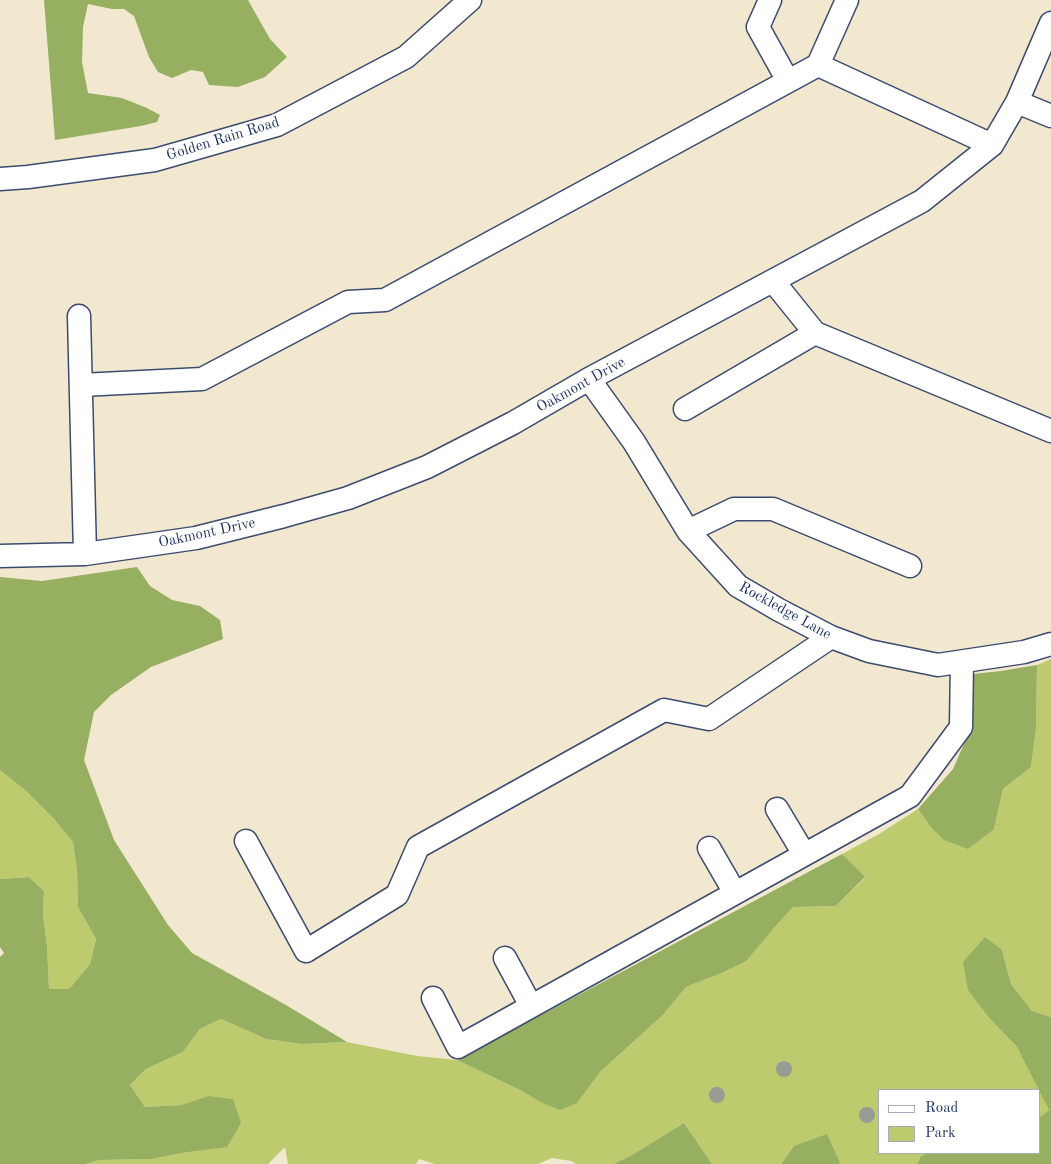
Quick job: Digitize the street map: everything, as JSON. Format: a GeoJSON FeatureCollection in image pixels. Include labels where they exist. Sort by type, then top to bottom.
{"type":"FeatureCollection","features":[{"type":"Feature","properties":{"kind":"street","name":"Golden Rain Road"},"geometry":{"type":"LineString","coordinates":[[0,179],[154,160],[277,125],[406,57],[470,0]]}},
{"type":"Feature","properties":{"kind":"street"},"geometry":{"type":"LineString","coordinates":[[770,0],[758,27],[788,80]]}},
{"type":"Feature","properties":{"kind":"street"},"geometry":{"type":"LineString","coordinates":[[81,385],[202,379],[348,302],[385,300],[818,65],[847,0]]}},
{"type":"Feature","properties":{"kind":"street","name":"Oakmont Drive"},"geometry":{"type":"LineString","coordinates":[[0,556],[85,554],[196,538],[348,498],[427,468],[922,201],[992,145],[1017,102],[1051,23]]}},
{"type":"Feature","properties":{"kind":"street"},"geometry":{"type":"LineString","coordinates":[[818,65],[992,145]]}},
{"type":"Feature","properties":{"kind":"street"},"geometry":{"type":"LineString","coordinates":[[1017,102],[1051,116]]}},
{"type":"Feature","properties":{"kind":"street"},"geometry":{"type":"LineString","coordinates":[[773,281],[815,333],[1051,431]]}},
{"type":"Feature","properties":{"kind":"street"},"geometry":{"type":"LineString","coordinates":[[80,316],[85,554]]}},
{"type":"Feature","properties":{"kind":"street"},"geometry":{"type":"LineString","coordinates":[[686,409],[815,333]]}},
{"type":"Feature","properties":{"kind":"street","name":"Rockledge Lane"},"geometry":{"type":"LineString","coordinates":[[589,379],[634,442],[688,531],[738,586],[779,610],[831,638],[869,651],[938,665],[1024,652],[1051,644]]}},
{"type":"Feature","properties":{"kind":"street"},"geometry":{"type":"LineString","coordinates":[[688,531],[734,509],[773,509],[910,566]]}},
{"type":"Feature","properties":{"kind":"street"},"geometry":{"type":"LineString","coordinates":[[246,842],[306,951],[397,895],[418,847],[664,710],[709,719],[831,638]]}},
{"type":"Feature","properties":{"kind":"street"},"geometry":{"type":"LineString","coordinates":[[433,998],[458,1047],[910,796],[961,727],[962,662]]}},
{"type":"Feature","properties":{"kind":"street"},"geometry":{"type":"LineString","coordinates":[[777,809],[804,854]]}},
{"type":"Feature","properties":{"kind":"street"},"geometry":{"type":"LineString","coordinates":[[709,848],[735,893]]}},
{"type":"Feature","properties":{"kind":"street"},"geometry":{"type":"LineString","coordinates":[[505,958],[531,1006]]}},
{"type":"Feature","properties":{"kind":"green space"},"geometry":{"type":"Polygon","coordinates":[[[44,0],[248,0],[270,39],[287,57],[265,77],[238,87],[209,85],[203,72],[191,70],[172,78],[158,72],[149,57],[134,16],[124,9],[112,9],[88,4],[83,27],[82,62],[88,93],[122,98],[160,115],[157,122],[141,126],[55,140],[44,0]]]}},
{"type":"Feature","properties":{"kind":"green space"},"geometry":{"type":"Polygon","coordinates":[[[137,567],[150,586],[172,600],[200,606],[220,620],[223,639],[151,667],[111,695],[94,712],[84,760],[114,840],[168,925],[192,953],[286,1005],[347,1042],[302,1044],[266,1039],[221,1019],[200,1029],[183,1052],[146,1069],[130,1085],[145,1107],[181,1105],[208,1096],[233,1099],[241,1123],[227,1147],[152,1159],[100,1160],[85,1164],[0,1164],[0,957],[4,953],[0,947],[0,879],[29,877],[44,891],[43,915],[47,945],[49,989],[69,989],[90,964],[96,939],[78,907],[77,871],[73,842],[54,819],[26,791],[0,770],[0,577],[42,581],[137,567]]]}},
{"type":"Feature","properties":{"kind":"green space"},"geometry":{"type":"Polygon","coordinates":[[[1051,659],[1051,1017],[1032,1011],[1011,984],[1002,950],[990,1019],[1017,1047],[1040,1089],[878,1089],[878,1154],[926,1154],[921,1156],[917,1164],[838,1164],[794,1146],[781,1164],[712,1164],[684,1123],[632,1155],[613,1164],[576,1164],[571,1161],[552,1158],[538,1164],[435,1164],[419,1159],[416,1164],[288,1164],[285,1147],[268,1164],[85,1164],[100,1160],[152,1159],[187,1152],[208,1096],[181,1105],[145,1107],[130,1085],[146,1069],[183,1052],[200,1029],[221,1019],[266,1039],[302,1044],[347,1042],[417,1056],[457,1060],[522,1091],[540,1102],[577,1103],[601,1071],[663,1015],[686,987],[719,974],[773,929],[793,907],[836,906],[865,878],[842,854],[879,834],[918,809],[930,826],[994,829],[1003,789],[1031,767],[1036,729],[1037,665],[1051,659]]]}},
{"type":"Feature","properties":{"kind":"green space"},"geometry":{"type":"Polygon","coordinates":[[[1037,665],[1036,729],[1031,767],[1003,789],[994,829],[968,849],[944,840],[930,826],[918,809],[953,769],[971,728],[973,674],[1037,665]]]}},
{"type":"Feature","properties":{"kind":"green space"},"geometry":{"type":"Polygon","coordinates":[[[0,770],[26,791],[54,819],[73,842],[77,871],[78,907],[96,939],[90,964],[69,989],[49,989],[47,945],[43,915],[44,891],[29,877],[0,879],[0,770]]]}},
{"type":"Feature","properties":{"kind":"green space"},"geometry":{"type":"Polygon","coordinates":[[[842,854],[865,877],[836,906],[793,907],[746,961],[686,987],[663,1015],[601,1071],[577,1103],[560,1110],[540,1102],[522,1091],[457,1060],[842,854]]]}},
{"type":"Feature","properties":{"kind":"green space"},"geometry":{"type":"Polygon","coordinates":[[[985,937],[1002,950],[1011,984],[1032,1011],[1051,1017],[1051,1164],[917,1164],[921,1156],[926,1154],[1041,1154],[1041,1116],[1049,1110],[1041,1094],[1041,1089],[1038,1089],[1017,1047],[990,1019],[968,990],[963,962],[985,937]]]}},
{"type":"Feature","properties":{"kind":"green space"},"geometry":{"type":"Polygon","coordinates":[[[1041,1093],[1049,1110],[1041,1116],[1041,1093]]]}},
{"type":"Feature","properties":{"kind":"green space"},"geometry":{"type":"Polygon","coordinates":[[[684,1123],[712,1164],[613,1164],[632,1155],[684,1123]]]}},
{"type":"Feature","properties":{"kind":"green space"},"geometry":{"type":"Polygon","coordinates":[[[827,1134],[840,1163],[781,1164],[794,1146],[827,1134]]]}}]}
